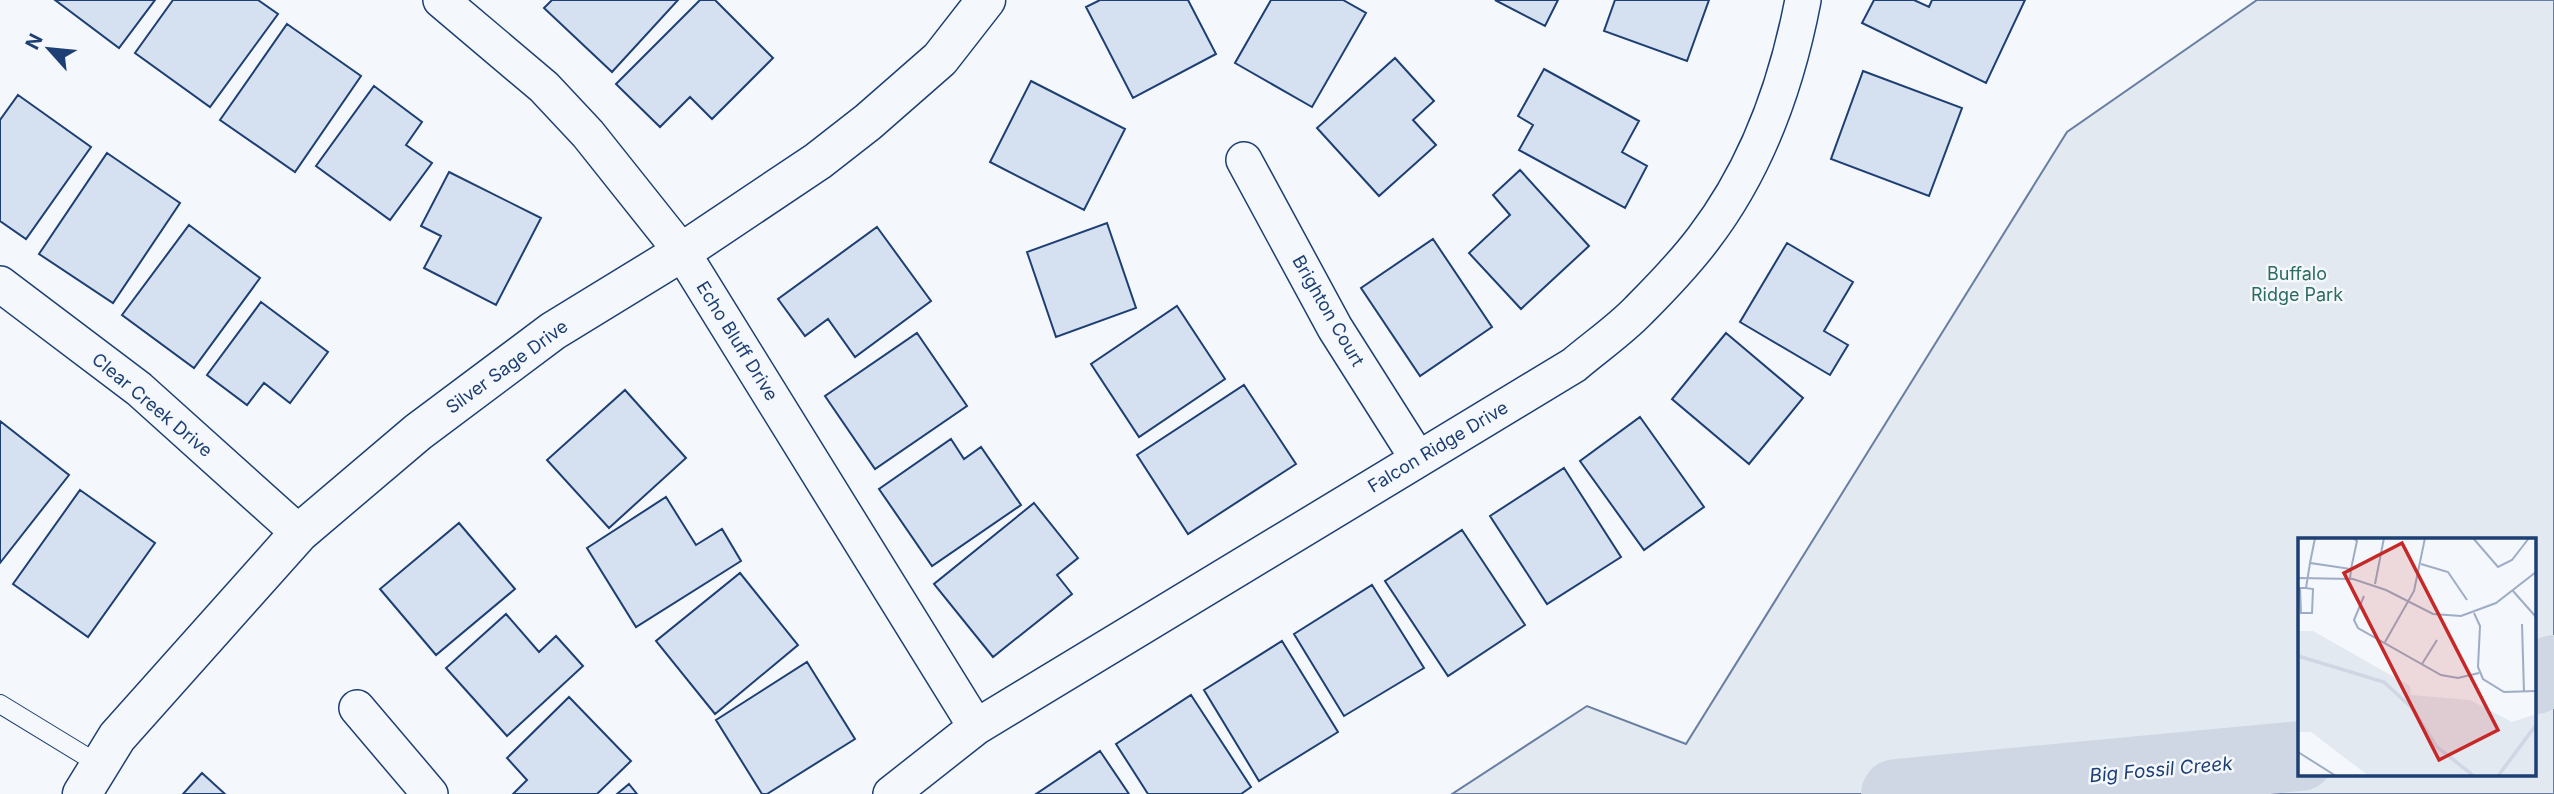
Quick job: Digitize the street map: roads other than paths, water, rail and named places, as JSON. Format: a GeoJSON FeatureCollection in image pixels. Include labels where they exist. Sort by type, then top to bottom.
{"type":"FeatureCollection","features":[{"type":"Feature","properties":{"kind":"street","name":"Echo Bluff Drive"},"geometry":{"type":"LineString","coordinates":[[441,0],[544,87],[588,134],[682,252],[976,727]]}},
{"type":"Feature","properties":{"kind":"street","name":"Silver Sage Drive"},"geometry":{"type":"LineString","coordinates":[[91,780],[117,737],[299,533],[418,432],[553,331],[682,252],[818,161],[868,122],[940,59],[986,0]]}},
{"type":"Feature","properties":{"kind":"street","name":"Falcon Ridge Drive"},"geometry":{"type":"LineString","coordinates":[[891,794],[976,727],[1574,365],[1637,312],[1703,239],[1762,139],[1794,48],[1803,0]]}},
{"type":"Feature","properties":{"kind":"street","name":"Brighton Court"},"geometry":{"type":"LineString","coordinates":[[1244,160],[1335,328],[1418,459]]}},
{"type":"Feature","properties":{"kind":"street","name":"Clear Creek Drive"},"geometry":{"type":"LineString","coordinates":[[0,284],[139,389],[299,533]]}},
{"type":"Feature","properties":{"kind":"street"},"geometry":{"type":"LineString","coordinates":[[357,708],[430,794]]}},
{"type":"Feature","properties":{"kind":"lane"},"geometry":{"type":"LineString","coordinates":[[0,704],[91,780]]}},
{"type":"Feature","properties":{"kind":"waterway","name":"Big Fossil Creek"},"geometry":{"type":"LineString","coordinates":[[2536,679],[2554,670]]}},
{"type":"Feature","properties":{"kind":"waterway","name":"Big Fossil Creek"},"geometry":{"type":"LineString","coordinates":[[1896,794],[2298,756]]}},
{"type":"Feature","properties":{"kind":"park label","name":"Buffalo Ridge Park"},"geometry":{"type":"Point","coordinates":[2297,284]}}]}
